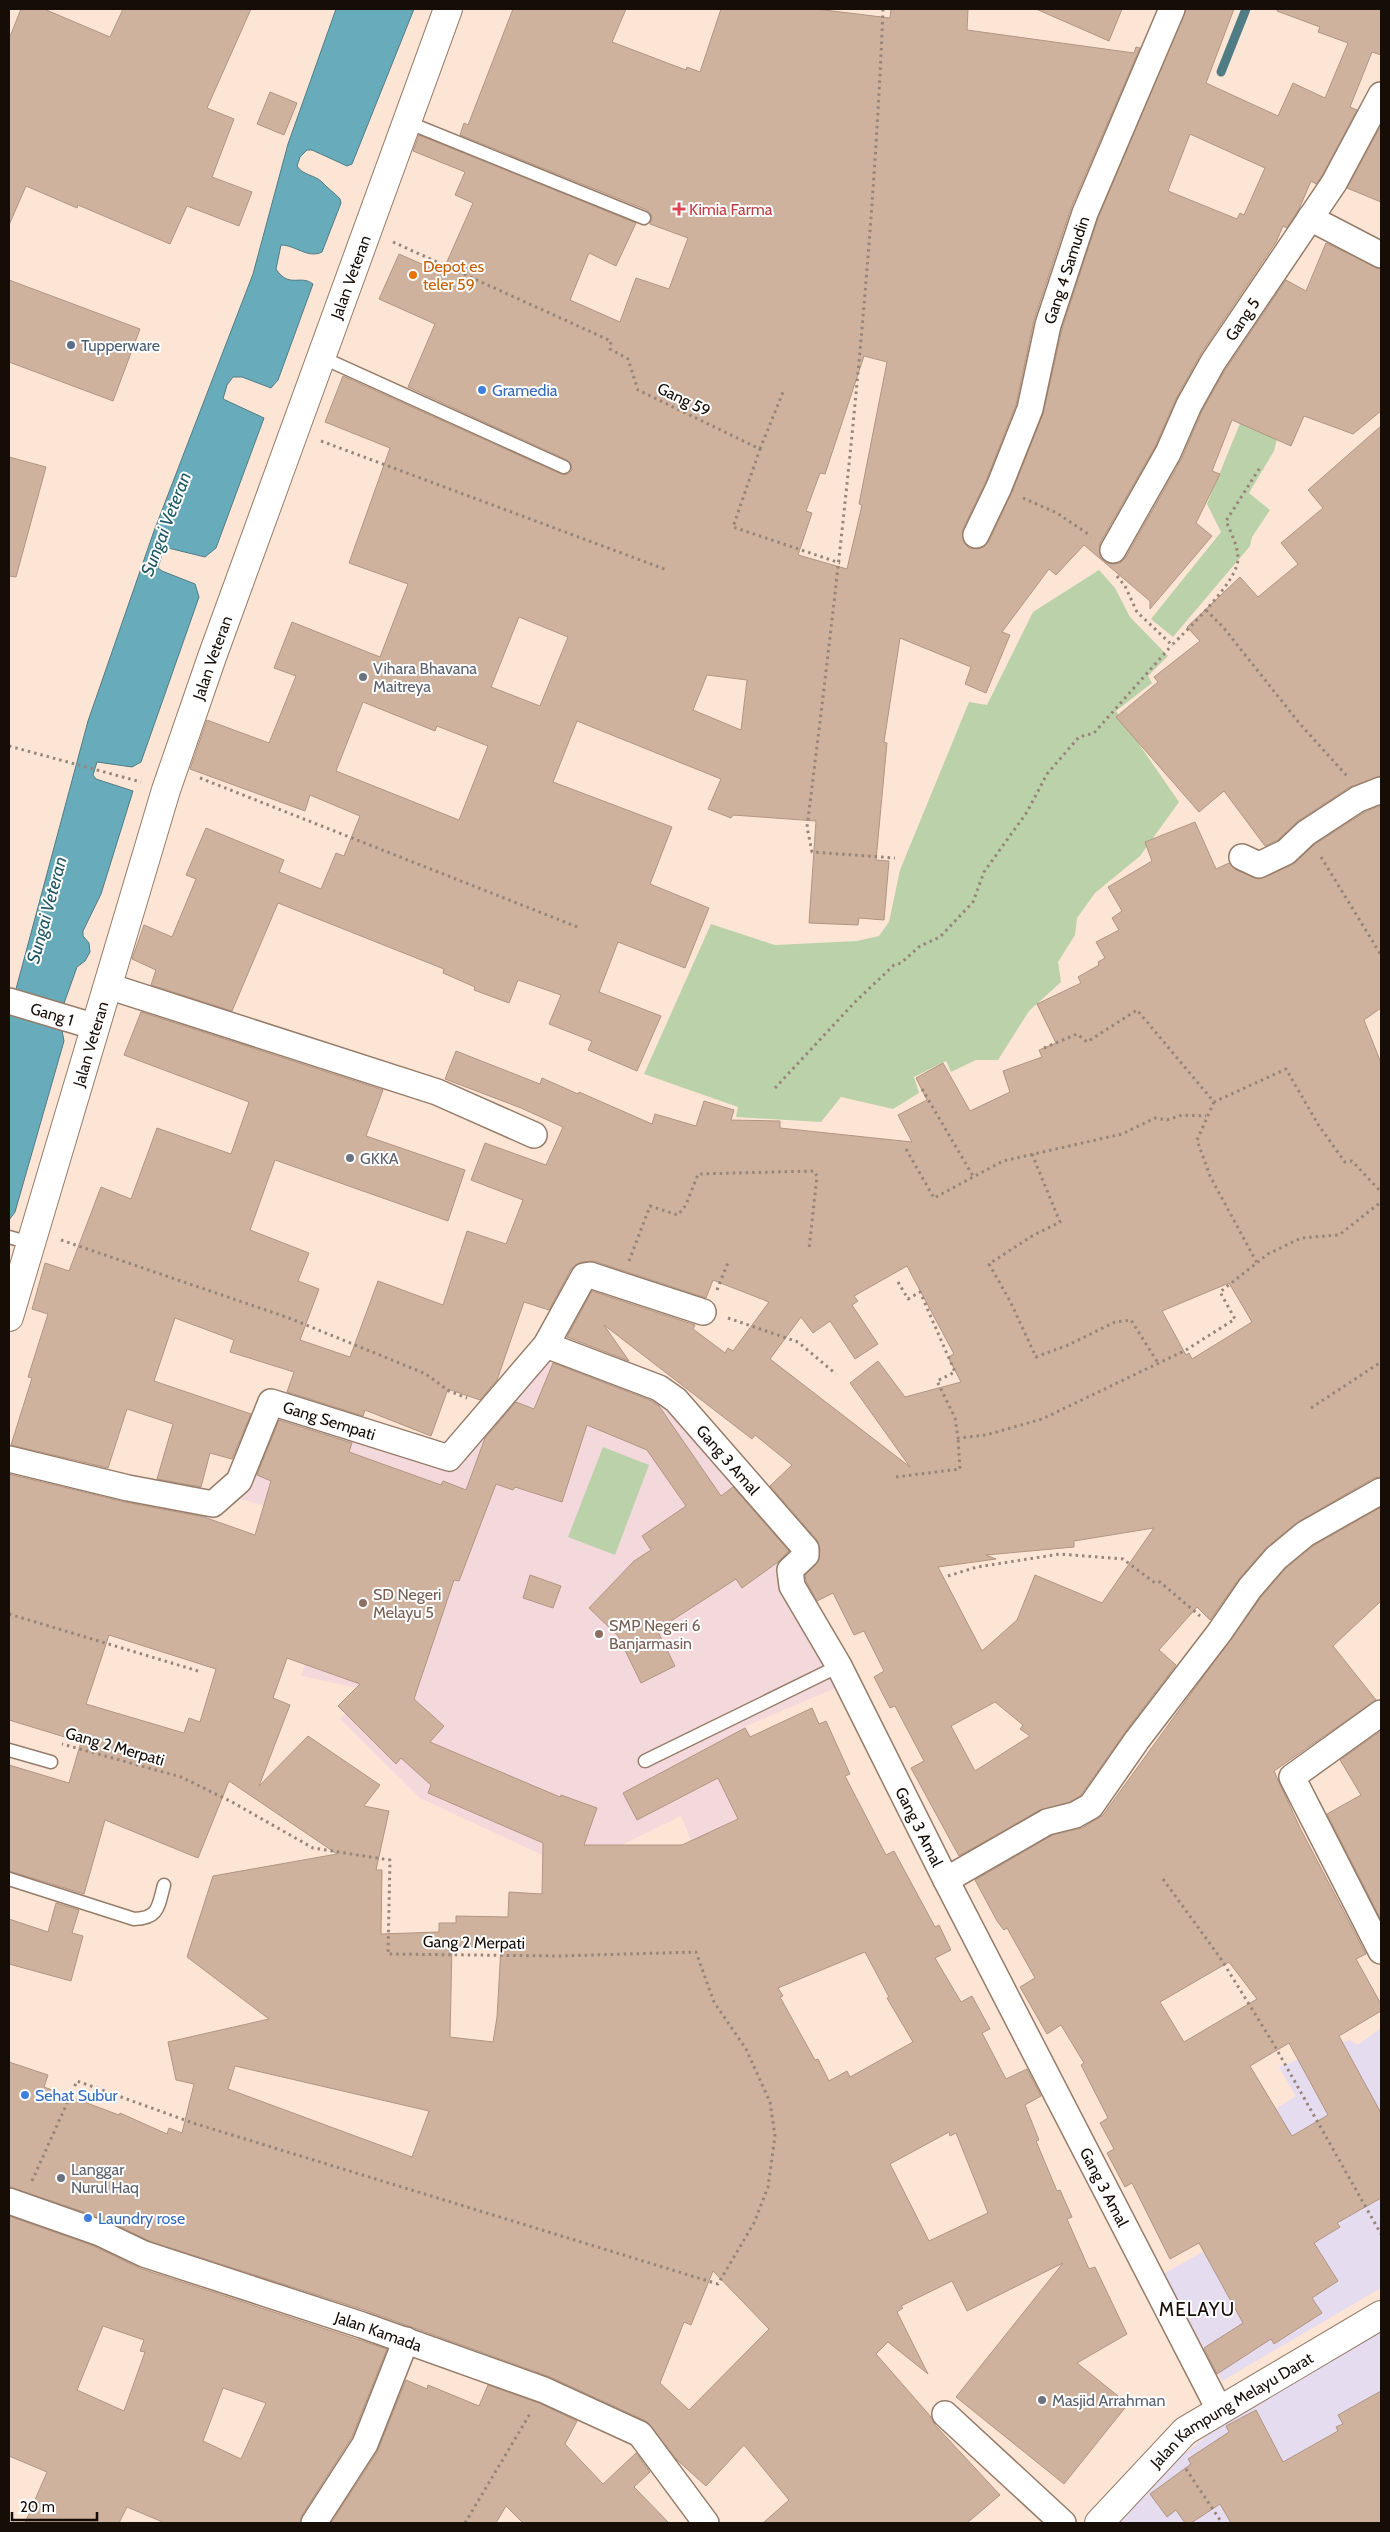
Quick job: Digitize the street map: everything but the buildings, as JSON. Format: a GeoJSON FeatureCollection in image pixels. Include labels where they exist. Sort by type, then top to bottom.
{"type":"FeatureCollection","features":[{"type":"Feature","properties":{"kind":"main road","name":"Jalan Veteran"},"geometry":{"type":"LineString","coordinates":[[9,1317],[24,1237],[85,1023],[108,986],[170,779],[320,357],[448,9]]}},
{"type":"Feature","properties":{"kind":"main road","name":"Jalan Kampung Melayu Darat"},"geometry":{"type":"LineString","coordinates":[[1098,2523],[1185,2431],[1381,2315]]}},
{"type":"Feature","properties":{"kind":"street","name":"Gang 4 Samudin"},"geometry":{"type":"LineString","coordinates":[[976,535],[999,487],[1030,409],[1048,325],[1084,213],[1172,9]]}},
{"type":"Feature","properties":{"kind":"street","name":"Gang 5"},"geometry":{"type":"LineString","coordinates":[[1113,550],[1168,453],[1189,406],[1212,362],[1334,182],[1381,95]]}},
{"type":"Feature","properties":{"kind":"street"},"geometry":{"type":"LineString","coordinates":[[1310,218],[1381,255]]}},
{"type":"Feature","properties":{"kind":"street"},"geometry":{"type":"LineString","coordinates":[[1242,857],[1259,865],[1286,852],[1306,833],[1373,793]]}},
{"type":"Feature","properties":{"kind":"street"},"geometry":{"type":"LineString","coordinates":[[108,986],[437,1092],[534,1135]]}},
{"type":"Feature","properties":{"kind":"street","name":"Gang 1"},"geometry":{"type":"LineString","coordinates":[[9,1001],[85,1023]]}},
{"type":"Feature","properties":{"kind":"street","name":"Gang Sempati"},"geometry":{"type":"LineString","coordinates":[[9,1459],[128,1488],[213,1504],[239,1481],[271,1402],[449,1458],[546,1345],[579,1281],[584,1276],[590,1275],[620,1284]]}},
{"type":"Feature","properties":{"kind":"street"},"geometry":{"type":"LineString","coordinates":[[620,1284],[706,1312]]}},
{"type":"Feature","properties":{"kind":"street","name":"Gang 3 Amal"},"geometry":{"type":"LineString","coordinates":[[546,1345],[660,1388],[676,1400],[806,1549],[806,1555],[790,1570],[789,1576],[792,1586],[839,1666],[946,1880],[1220,2410]]}},
{"type":"Feature","properties":{"kind":"street"},"geometry":{"type":"LineString","coordinates":[[946,1880],[1048,1822],[1076,1815],[1092,1806],[1137,1740],[1219,1633],[1250,1588],[1276,1558],[1305,1534],[1381,1491]]}},
{"type":"Feature","properties":{"kind":"street"},"geometry":{"type":"LineString","coordinates":[[1381,1713],[1292,1777],[1381,1951]]}},
{"type":"Feature","properties":{"kind":"street","name":"Jalan Kamada"},"geometry":{"type":"LineString","coordinates":[[15,2203],[100,2234],[144,2254],[406,2340],[544,2390],[640,2434],[706,2523]]}},
{"type":"Feature","properties":{"kind":"street"},"geometry":{"type":"LineString","coordinates":[[314,2523],[365,2444],[406,2340]]}},
{"type":"Feature","properties":{"kind":"street"},"geometry":{"type":"LineString","coordinates":[[944,2414],[1063,2523]]}},
{"type":"Feature","properties":{"kind":"lane"},"geometry":{"type":"LineString","coordinates":[[407,122],[644,218]]}},
{"type":"Feature","properties":{"kind":"lane"},"geometry":{"type":"LineString","coordinates":[[320,357],[564,467]]}},
{"type":"Feature","properties":{"kind":"lane"},"geometry":{"type":"LineString","coordinates":[[644,1761],[839,1666]]}},
{"type":"Feature","properties":{"kind":"lane"},"geometry":{"type":"LineString","coordinates":[[9,1750],[51,1762]]}},
{"type":"Feature","properties":{"kind":"lane"},"geometry":{"type":"LineString","coordinates":[[9,1879],[134,1919],[148,1918],[156,1911],[164,1885]]}},
{"type":"Feature","properties":{"kind":"path"},"geometry":{"type":"LineString","coordinates":[[883,9],[879,114],[840,563],[807,827],[812,852],[895,858]]}},
{"type":"Feature","properties":{"kind":"path","name":"Gang 59"},"geometry":{"type":"LineString","coordinates":[[367,230],[611,340],[610,349],[628,359],[638,390],[760,450]]}},
{"type":"Feature","properties":{"kind":"path"},"geometry":{"type":"LineString","coordinates":[[783,392],[733,527],[840,563]]}},
{"type":"Feature","properties":{"kind":"path"},"geometry":{"type":"LineString","coordinates":[[294,430],[667,570]]}},
{"type":"Feature","properties":{"kind":"path"},"geometry":{"type":"LineString","coordinates":[[775,1088],[854,1003],[894,965],[901,963],[920,946],[940,937],[973,902],[984,872],[1027,812],[1047,774],[1079,737],[1094,732],[1206,610],[1238,561],[1235,544],[1226,521],[1261,466]]}},
{"type":"Feature","properties":{"kind":"path"},"geometry":{"type":"LineString","coordinates":[[999,487],[1057,513],[1113,550],[1111,570],[1125,586],[1136,612],[1172,645]]}},
{"type":"Feature","properties":{"kind":"path"},"geometry":{"type":"LineString","coordinates":[[1206,610],[1223,628],[1300,724],[1373,793]]}},
{"type":"Feature","properties":{"kind":"path"},"geometry":{"type":"LineString","coordinates":[[9,746],[97,769],[170,779],[580,928]]}},
{"type":"Feature","properties":{"kind":"path"},"geometry":{"type":"LineString","coordinates":[[1306,833],[1381,955]]}},
{"type":"Feature","properties":{"kind":"path"},"geometry":{"type":"LineString","coordinates":[[1044,1048],[1077,1034],[1087,1042],[1137,1010],[1214,1102]]}},
{"type":"Feature","properties":{"kind":"path"},"geometry":{"type":"LineString","coordinates":[[1257,1263],[1210,1176],[1196,1140],[1214,1102],[1286,1070],[1319,1126],[1345,1162],[1352,1161],[1381,1192]]}},
{"type":"Feature","properties":{"kind":"path"},"geometry":{"type":"LineString","coordinates":[[922,1089],[973,1176]]}},
{"type":"Feature","properties":{"kind":"path"},"geometry":{"type":"LineString","coordinates":[[906,1149],[934,1198],[1003,1161],[1122,1134],[1155,1118],[1167,1120],[1182,1115],[1206,1116]]}},
{"type":"Feature","properties":{"kind":"path"},"geometry":{"type":"LineString","coordinates":[[1032,1154],[1060,1222],[1032,1236],[989,1264],[1010,1301],[1036,1357],[1068,1345],[1115,1322],[1132,1320],[1158,1363]]}},
{"type":"Feature","properties":{"kind":"path"},"geometry":{"type":"LineString","coordinates":[[620,1284],[650,1206],[678,1215],[686,1205],[698,1174],[814,1171],[817,1176],[809,1249]]}},
{"type":"Feature","properties":{"kind":"path"},"geometry":{"type":"LineString","coordinates":[[958,1438],[986,1435],[1042,1419],[1186,1350],[1235,1319],[1220,1292],[1268,1254],[1300,1238],[1339,1235],[1381,1202]]}},
{"type":"Feature","properties":{"kind":"path"},"geometry":{"type":"LineString","coordinates":[[24,1237],[289,1318],[426,1374],[449,1391],[491,1407]]}},
{"type":"Feature","properties":{"kind":"path"},"geometry":{"type":"LineString","coordinates":[[730,1260],[706,1312],[798,1342],[836,1374]]}},
{"type":"Feature","properties":{"kind":"path"},"geometry":{"type":"LineString","coordinates":[[896,1477],[960,1468],[955,1418],[937,1381],[954,1372],[920,1292],[908,1299],[898,1282]]}},
{"type":"Feature","properties":{"kind":"path"},"geometry":{"type":"LineString","coordinates":[[1311,1408],[1381,1362]]}},
{"type":"Feature","properties":{"kind":"path"},"geometry":{"type":"LineString","coordinates":[[948,1576],[977,1567],[1060,1554],[1123,1559],[1155,1583],[1160,1582],[1219,1633]]}},
{"type":"Feature","properties":{"kind":"path"},"geometry":{"type":"LineString","coordinates":[[9,1614],[198,1671]]}},
{"type":"Feature","properties":{"kind":"path","name":"Gang 2 Merpati"},"geometry":{"type":"LineString","coordinates":[[15,2203],[76,2082],[193,2123],[718,2284],[754,2223],[768,2187],[776,2136],[770,2102],[746,2049],[714,2002],[696,1952],[559,1956],[388,1954],[390,1860],[313,1848],[232,1802],[181,1777],[56,1742]]}},
{"type":"Feature","properties":{"kind":"path"},"geometry":{"type":"LineString","coordinates":[[1163,1879],[1221,1959],[1273,2043],[1381,2234]]}},
{"type":"Feature","properties":{"kind":"path"},"geometry":{"type":"LineString","coordinates":[[465,2523],[544,2390]]}},
{"type":"Feature","properties":{"kind":"path"},"geometry":{"type":"LineString","coordinates":[[1170,2446],[1222,2523]]}},
{"type":"Feature","properties":{"kind":"shaded area","name":"SMP Negeri 6 Banjarmasin"},"geometry":{"type":"Polygon","coordinates":[[[557,1352],[658,1391],[798,1546],[782,1579],[836,1688],[746,1726],[808,1842],[715,1899],[681,1816],[572,1869],[420,1798],[340,1719],[368,1690],[301,1676],[352,1531],[240,1499],[276,1408],[447,1469],[557,1352]]]}},
{"type":"Feature","properties":{"kind":"shaded area"},"geometry":{"type":"Polygon","coordinates":[[[1381,2028],[1381,2288],[1222,2381],[1163,2274],[1251,2225],[1211,2150],[1296,2096],[1279,2067],[1349,2040],[1358,2045],[1381,2028]]]}},
{"type":"Feature","properties":{"kind":"shaded area"},"geometry":{"type":"Polygon","coordinates":[[[1381,2328],[1381,2523],[1110,2523],[1143,2487],[1233,2415],[1381,2328]]]}},
{"type":"Feature","properties":{"kind":"green space"},"geometry":{"type":"Polygon","coordinates":[[[1241,421],[1277,439],[1274,451],[1249,493],[1270,510],[1252,537],[1250,546],[1173,637],[1151,619],[1221,532],[1207,504],[1241,421]]]}},
{"type":"Feature","properties":{"kind":"green space"},"geometry":{"type":"Polygon","coordinates":[[[1099,570],[1115,588],[1130,617],[1168,656],[1148,676],[1152,683],[1116,711],[1179,802],[1140,856],[1095,893],[1077,918],[1075,935],[1058,962],[1061,982],[1029,1011],[998,1060],[976,1060],[951,1072],[946,1061],[914,1077],[919,1093],[893,1109],[841,1097],[821,1122],[736,1117],[738,1107],[644,1074],[711,924],[775,945],[857,941],[879,936],[889,922],[900,870],[969,702],[987,705],[1033,612],[1099,570]]]}},
{"type":"Feature","properties":{"kind":"green space"},"geometry":{"type":"Polygon","coordinates":[[[603,1447],[649,1465],[615,1555],[568,1537],[603,1447]]]}},
{"type":"Feature","properties":{"kind":"water","name":"Sungai Veteran"},"geometry":{"type":"Polygon","coordinates":[[[336,9],[414,9],[352,164],[347,166],[312,150],[307,150],[300,157],[297,166],[299,169],[322,182],[340,199],[341,203],[322,252],[312,254],[281,245],[276,269],[285,278],[304,280],[313,284],[278,380],[271,388],[242,377],[233,377],[227,385],[223,399],[264,418],[216,548],[205,557],[164,547],[158,568],[195,584],[199,597],[141,762],[132,767],[97,762],[93,775],[96,779],[133,791],[101,894],[83,931],[83,936],[89,943],[90,952],[85,961],[77,967],[57,1023],[61,1025],[64,1041],[15,1212],[9,1220],[9,1015],[88,721],[154,531],[253,274],[288,144],[336,9]]]}},
{"type":"Feature","properties":{"kind":"waterway"},"geometry":{"type":"LineString","coordinates":[[1221,72],[1246,9]]}},
{"type":"Feature","properties":{"kind":"place","name":"Kimia Farma"},"geometry":{"type":"Point","coordinates":[679,209]}},
{"type":"Feature","properties":{"kind":"place","name":"Depot es teler 59"},"geometry":{"type":"Point","coordinates":[413,275]}},
{"type":"Feature","properties":{"kind":"place","name":"Tupperware"},"geometry":{"type":"Point","coordinates":[71,345]}},
{"type":"Feature","properties":{"kind":"place","name":"Gramedia"},"geometry":{"type":"Point","coordinates":[482,390]}},
{"type":"Feature","properties":{"kind":"place","name":"Vihara Bhavana Maitreya"},"geometry":{"type":"Point","coordinates":[363,677]}},
{"type":"Feature","properties":{"kind":"place","name":"GKKA"},"geometry":{"type":"Point","coordinates":[350,1158]}},
{"type":"Feature","properties":{"kind":"place","name":"SD Negeri Melayu 5"},"geometry":{"type":"Point","coordinates":[363,1603]}},
{"type":"Feature","properties":{"kind":"place","name":"SMP Negeri 6 Banjarmasin"},"geometry":{"type":"Point","coordinates":[599,1634]}},
{"type":"Feature","properties":{"kind":"place","name":"Sehat Subur"},"geometry":{"type":"Point","coordinates":[25,2095]}},
{"type":"Feature","properties":{"kind":"place","name":"Langgar Nurul Haq"},"geometry":{"type":"Point","coordinates":[61,2178]}},
{"type":"Feature","properties":{"kind":"place","name":"Laundry rose"},"geometry":{"type":"Point","coordinates":[88,2218]}},
{"type":"Feature","properties":{"kind":"place","name":"Masjid Arrahman"},"geometry":{"type":"Point","coordinates":[1042,2400]}},
{"type":"Feature","properties":{"kind":"district","name":"MELAYU"},"geometry":{"type":"Point","coordinates":[1197,2309]}}]}
